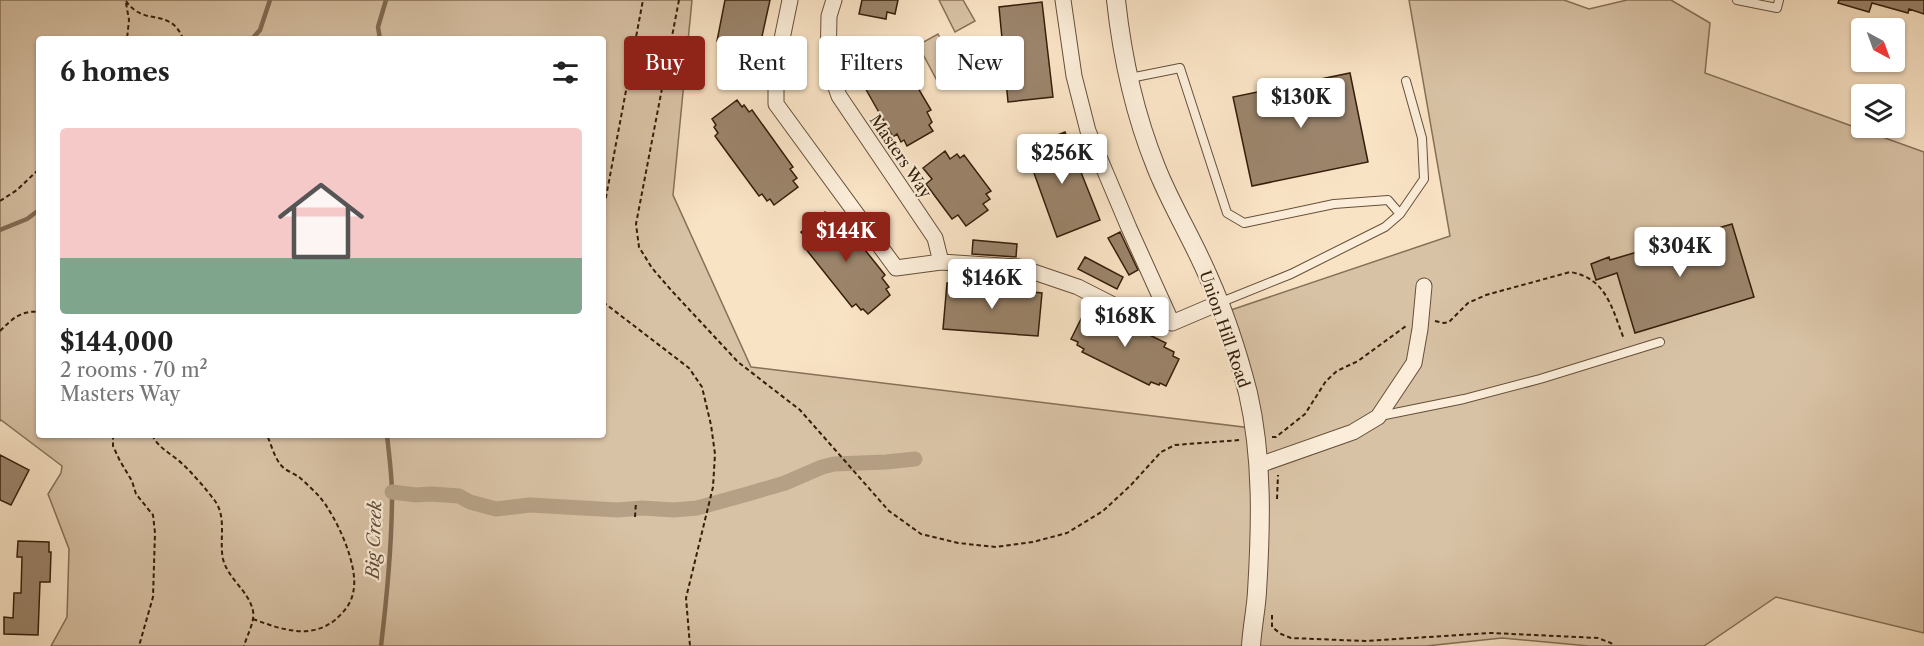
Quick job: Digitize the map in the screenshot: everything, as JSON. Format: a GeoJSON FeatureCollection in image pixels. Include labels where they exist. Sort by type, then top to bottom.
{"type":"FeatureCollection","features":[{"type":"Feature","properties":{"kind":"street"},"geometry":{"type":"LineString","coordinates":[[790,0],[776,68],[776,104],[896,268],[941,262],[1019,267],[1078,287],[1133,315],[1172,323],[1219,303]]}},
{"type":"Feature","properties":{"kind":"street","name":"Masters Way"},"geometry":{"type":"LineString","coordinates":[[834,0],[829,16],[828,65],[839,96],[935,238],[941,262]]}},
{"type":"Feature","properties":{"kind":"street"},"geometry":{"type":"LineString","coordinates":[[1063,0],[1074,76],[1088,131],[1172,323]]}},
{"type":"Feature","properties":{"kind":"street","name":"Union Hill Road"},"geometry":{"type":"LineString","coordinates":[[1116,0],[1122,42],[1140,121],[1156,167],[1209,277],[1219,303],[1254,422],[1259,465],[1259,553],[1252,641]]}},
{"type":"Feature","properties":{"kind":"street"},"geometry":{"type":"LineString","coordinates":[[1259,465],[1353,432],[1378,417],[1414,363],[1424,286]]}},
{"type":"Feature","properties":{"kind":"lane"},"geometry":{"type":"LineString","coordinates":[[1737,0],[1777,8],[1779,0]]}},
{"type":"Feature","properties":{"kind":"lane"},"geometry":{"type":"LineString","coordinates":[[1130,78],[1180,68],[1227,213],[1244,223],[1334,204],[1388,200],[1400,214]]}},
{"type":"Feature","properties":{"kind":"lane"},"geometry":{"type":"LineString","coordinates":[[1219,303],[1291,274],[1385,226],[1400,214],[1424,179],[1422,138],[1406,81]]}},
{"type":"Feature","properties":{"kind":"lane"},"geometry":{"type":"LineString","coordinates":[[1378,417],[1464,399],[1540,379],[1660,342]]}},
{"type":"Feature","properties":{"kind":"path"},"geometry":{"type":"LineString","coordinates":[[606,197],[643,0]]}},
{"type":"Feature","properties":{"kind":"path"},"geometry":{"type":"LineString","coordinates":[[679,0],[636,224],[639,247],[652,268],[738,362],[800,410],[889,512],[921,534],[958,543],[996,547],[1032,542],[1067,533],[1103,511],[1161,452],[1175,445],[1239,440]]}},
{"type":"Feature","properties":{"kind":"path"},"geometry":{"type":"LineString","coordinates":[[126,1],[129,20],[127,36]]}},
{"type":"Feature","properties":{"kind":"path"},"geometry":{"type":"LineString","coordinates":[[126,1],[137,14],[170,22],[177,27],[182,36]]}},
{"type":"Feature","properties":{"kind":"path"},"geometry":{"type":"LineString","coordinates":[[0,201],[17,190],[36,172]]}},
{"type":"Feature","properties":{"kind":"path"},"geometry":{"type":"LineString","coordinates":[[1276,437],[1305,414],[1326,381],[1337,371],[1359,361],[1404,327],[1420,322],[1434,321],[1444,324],[1468,303],[1486,295],[1570,272],[1581,274],[1602,288],[1624,339]]}},
{"type":"Feature","properties":{"kind":"path"},"geometry":{"type":"LineString","coordinates":[[606,304],[689,368],[702,387],[715,454],[713,487],[686,598],[690,646]]}},
{"type":"Feature","properties":{"kind":"path"},"geometry":{"type":"LineString","coordinates":[[0,331],[15,316],[29,311],[36,312]]}},
{"type":"Feature","properties":{"kind":"path"},"geometry":{"type":"LineString","coordinates":[[114,438],[113,446],[132,481],[136,494],[153,515],[155,533],[153,597],[139,646]]}},
{"type":"Feature","properties":{"kind":"path"},"geometry":{"type":"LineString","coordinates":[[154,438],[215,501],[221,512],[224,561],[229,575],[253,611],[253,619],[244,646]]}},
{"type":"Feature","properties":{"kind":"path"},"geometry":{"type":"LineString","coordinates":[[253,619],[276,628],[303,632],[320,629],[338,618],[353,593],[352,570],[344,541],[333,516],[319,497],[301,479],[281,466],[268,438]]}},
{"type":"Feature","properties":{"kind":"path"},"geometry":{"type":"LineString","coordinates":[[635,517],[636,502]]}},
{"type":"Feature","properties":{"kind":"path"},"geometry":{"type":"LineString","coordinates":[[1272,615],[1272,627],[1291,638],[1365,641],[1491,633],[1598,638],[1613,646]]}},
{"type":"Feature","properties":{"kind":"shaded area"},"geometry":{"type":"Polygon","coordinates":[[[0,0],[692,0],[688,36],[624,36],[624,90],[683,90],[673,195],[751,367],[1252,428],[1219,314],[1450,236],[1409,0],[1564,0],[1589,9],[1627,0],[1671,0],[1710,23],[1705,73],[1851,126],[1851,138],[1885,138],[1924,152],[1924,633],[1776,597],[1704,646],[1589,646],[1502,638],[1426,646],[51,646],[67,617],[69,549],[48,494],[61,473],[62,466],[0,421],[0,0]]]}},
{"type":"Feature","properties":{"kind":"shaded area"},"geometry":{"type":"Polygon","coordinates":[[[939,0],[963,0],[975,21],[955,32],[939,0]]]}},
{"type":"Feature","properties":{"kind":"shaded area"},"geometry":{"type":"Polygon","coordinates":[[[938,34],[939,36],[936,36],[936,79],[924,56],[924,42],[938,34]]]}},
{"type":"Feature","properties":{"kind":"building"},"geometry":{"type":"Polygon","coordinates":[[[725,0],[770,0],[762,36],[718,36],[725,0]]]}},
{"type":"Feature","properties":{"kind":"building"},"geometry":{"type":"Polygon","coordinates":[[[862,0],[898,0],[895,14],[887,12],[886,19],[859,14],[862,0]]]}},
{"type":"Feature","properties":{"kind":"building"},"geometry":{"type":"Polygon","coordinates":[[[1839,0],[1924,0],[1924,14],[1909,9],[1908,13],[1872,3],[1869,12],[1838,3],[1839,0]]]}},
{"type":"Feature","properties":{"kind":"building"},"geometry":{"type":"Polygon","coordinates":[[[1042,2],[1053,97],[1008,102],[1007,90],[1024,90],[1024,36],[1002,36],[999,7],[1042,2]]]}},
{"type":"Feature","properties":{"kind":"building"},"geometry":{"type":"Polygon","coordinates":[[[1350,73],[1368,162],[1252,186],[1233,97],[1350,73]]]}},
{"type":"Feature","properties":{"kind":"building"},"geometry":{"type":"Polygon","coordinates":[[[866,90],[919,90],[931,110],[927,112],[932,122],[929,125],[933,131],[907,146],[904,140],[901,142],[897,134],[893,137],[866,90]]]}},
{"type":"Feature","properties":{"kind":"building"},"geometry":{"type":"Polygon","coordinates":[[[737,100],[749,112],[752,110],[793,167],[790,169],[797,178],[793,181],[798,187],[774,205],[762,194],[759,196],[715,136],[718,133],[712,119],[737,100]]]}},
{"type":"Feature","properties":{"kind":"building"},"geometry":{"type":"Polygon","coordinates":[[[1065,132],[1100,220],[1057,237],[1025,148],[1065,132]]]}},
{"type":"Feature","properties":{"kind":"building"},"geometry":{"type":"Polygon","coordinates":[[[945,151],[950,159],[957,154],[960,158],[964,155],[991,191],[986,194],[990,199],[983,204],[988,210],[966,226],[958,215],[952,219],[926,184],[932,179],[923,168],[945,151]]]}},
{"type":"Feature","properties":{"kind":"building"},"geometry":{"type":"Polygon","coordinates":[[[825,212],[830,218],[833,216],[838,223],[841,220],[885,275],[882,278],[889,287],[886,289],[890,295],[868,314],[856,304],[852,307],[805,248],[808,246],[804,240],[806,238],[801,232],[825,212]]]}},
{"type":"Feature","properties":{"kind":"building"},"geometry":{"type":"Polygon","coordinates":[[[1732,224],[1754,297],[1635,333],[1617,273],[1596,280],[1591,264],[1609,257],[1610,260],[1732,224]]]}},
{"type":"Feature","properties":{"kind":"building"},"geometry":{"type":"Polygon","coordinates":[[[1120,232],[1138,270],[1129,275],[1108,238],[1120,232]]]}},
{"type":"Feature","properties":{"kind":"building"},"geometry":{"type":"Polygon","coordinates":[[[973,240],[1017,244],[1016,257],[972,254],[973,240]]]}},
{"type":"Feature","properties":{"kind":"building"},"geometry":{"type":"Polygon","coordinates":[[[1085,257],[1123,277],[1117,289],[1078,269],[1085,257]]]}},
{"type":"Feature","properties":{"kind":"building"},"geometry":{"type":"Polygon","coordinates":[[[947,283],[1042,293],[1038,336],[943,329],[947,283]]]}},
{"type":"Feature","properties":{"kind":"building"},"geometry":{"type":"Polygon","coordinates":[[[1085,311],[1101,315],[1103,312],[1166,343],[1164,347],[1174,352],[1173,356],[1179,359],[1166,386],[1151,382],[1149,385],[1082,352],[1084,349],[1077,345],[1078,342],[1071,339],[1085,311]]]}},
{"type":"Feature","properties":{"kind":"building"},"geometry":{"type":"Polygon","coordinates":[[[0,455],[29,470],[11,505],[0,500],[0,455]]]}},
{"type":"Feature","properties":{"kind":"building"},"geometry":{"type":"Polygon","coordinates":[[[18,541],[49,542],[50,582],[40,582],[38,635],[4,634],[4,617],[13,618],[14,593],[21,593],[22,557],[17,557],[18,541]]]}},
{"type":"Feature","properties":{"kind":"waterway"},"geometry":{"type":"LineString","coordinates":[[255,36],[260,30],[270,0]]}},
{"type":"Feature","properties":{"kind":"waterway","name":"Big Creek"},"geometry":{"type":"LineString","coordinates":[[380,36],[378,27],[386,0]]}},
{"type":"Feature","properties":{"kind":"waterway"},"geometry":{"type":"LineString","coordinates":[[0,230],[27,219],[36,212]]}},
{"type":"Feature","properties":{"kind":"waterway","name":"Big Creek"},"geometry":{"type":"LineString","coordinates":[[381,646],[392,514],[392,480],[387,438]]}},
{"type":"Feature","properties":{"kind":"waterway"},"geometry":{"type":"LineString","coordinates":[[392,492],[459,496],[470,502],[496,509],[530,505],[618,510],[642,508],[674,510],[697,508],[744,495],[785,483],[834,464],[915,459]]}}]}
